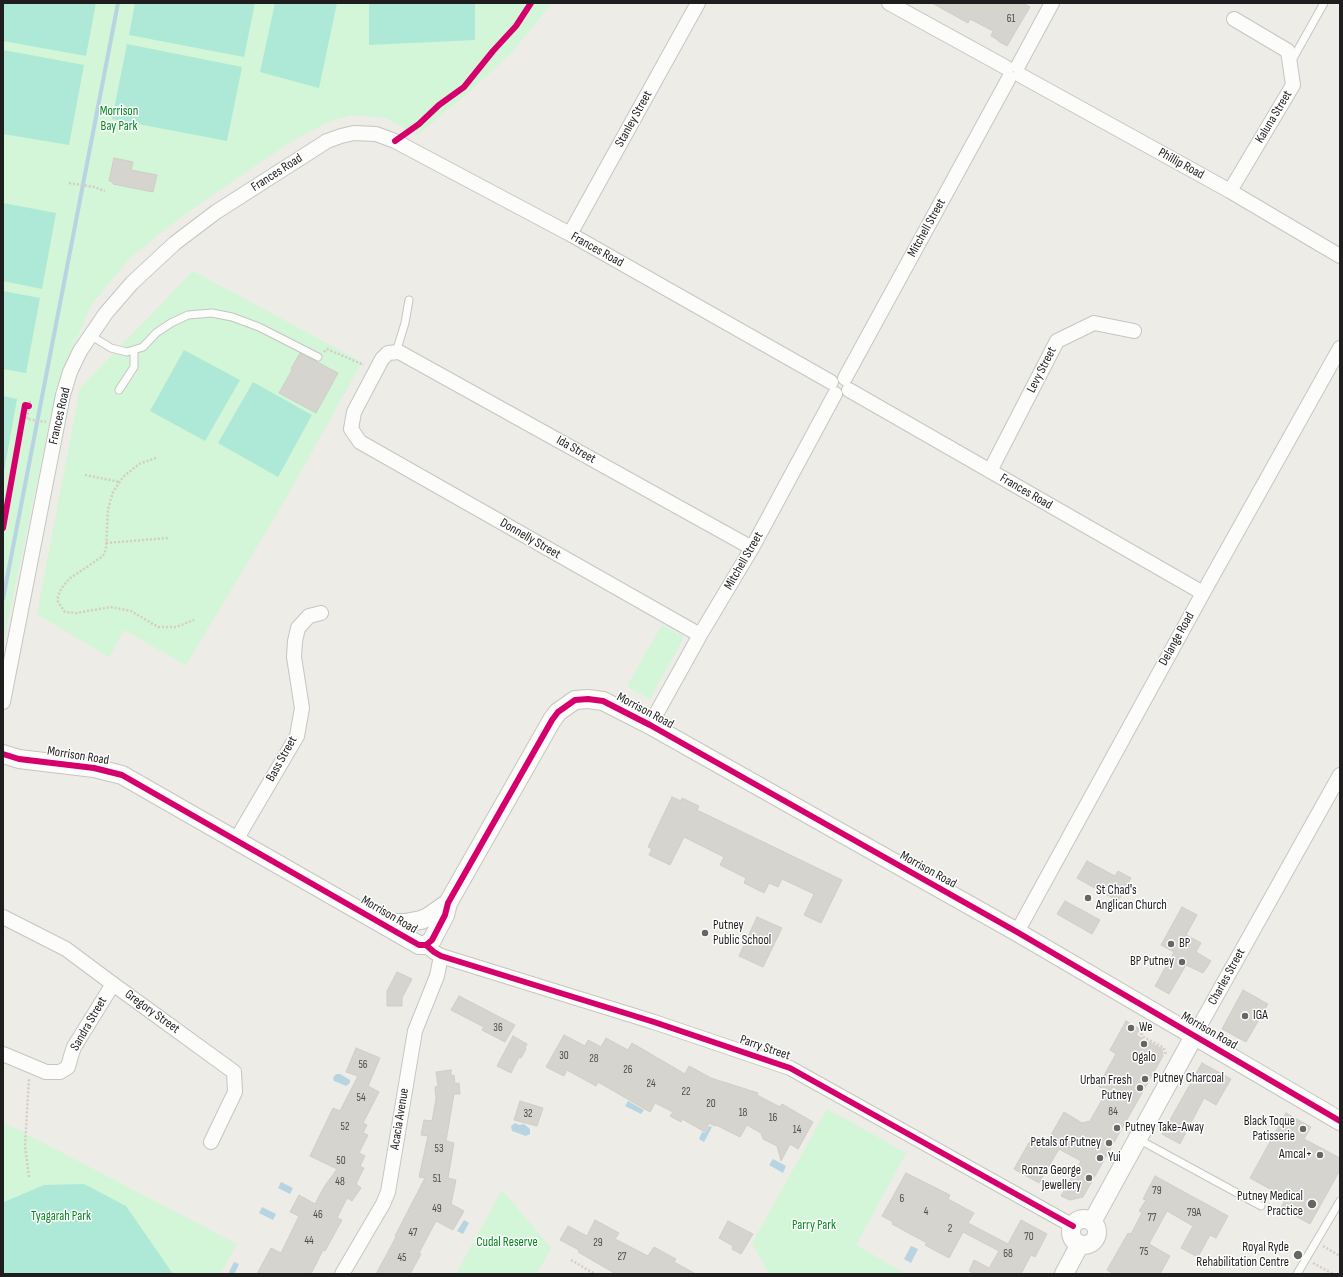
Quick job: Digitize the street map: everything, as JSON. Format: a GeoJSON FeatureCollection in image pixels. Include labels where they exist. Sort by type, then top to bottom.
{"type":"FeatureCollection","features":[{"type":"Feature","properties":{"kind":"street","name":"Stanley Street"},"geometry":{"type":"LineString","coordinates":[[570,234],[698,3]]}},
{"type":"Feature","properties":{"kind":"street","name":"Phillip Road"},"geometry":{"type":"LineString","coordinates":[[889,3],[1230,191],[1340,256]]}},
{"type":"Feature","properties":{"kind":"street","name":"Mitchell Street"},"geometry":{"type":"LineString","coordinates":[[847,384],[1052,3]]}},
{"type":"Feature","properties":{"kind":"street","name":"Kaluna Street"},"geometry":{"type":"LineString","coordinates":[[1230,191],[1293,85],[1288,51],[1234,19]]}},
{"type":"Feature","properties":{"kind":"street","name":"Frances Road"},"geometry":{"type":"LineString","coordinates":[[3,702],[63,395],[70,372],[80,351],[106,313],[132,284],[181,238],[216,212],[327,141],[354,133],[376,134],[395,141],[570,234],[833,388]]}},
{"type":"Feature","properties":{"kind":"street","name":"Levy Street"},"geometry":{"type":"LineString","coordinates":[[990,472],[1057,341],[1094,323],[1134,331]]}},
{"type":"Feature","properties":{"kind":"street","name":"Delange Road"},"geometry":{"type":"LineString","coordinates":[[1017,932],[1203,593],[1340,348]]}},
{"type":"Feature","properties":{"kind":"street","name":"Donnelly Street"},"geometry":{"type":"LineString","coordinates":[[398,352],[388,352],[382,359],[354,412],[352,429],[360,442],[700,635]]}},
{"type":"Feature","properties":{"kind":"street","name":"Ida Street"},"geometry":{"type":"LineString","coordinates":[[398,352],[752,548]]}},
{"type":"Feature","properties":{"kind":"street","name":"Frances Road"},"geometry":{"type":"LineString","coordinates":[[847,384],[990,472],[1203,593]]}},
{"type":"Feature","properties":{"kind":"street"},"geometry":{"type":"LineString","coordinates":[[833,388],[838,396],[844,395],[847,384]]}},
{"type":"Feature","properties":{"kind":"street","name":"Mitchell Street"},"geometry":{"type":"LineString","coordinates":[[650,725],[700,635],[752,548],[833,388]]}},
{"type":"Feature","properties":{"kind":"street","name":"Bass Street"},"geometry":{"type":"LineString","coordinates":[[236,840],[297,736],[302,708],[294,657],[295,641],[298,628],[309,616],[321,613]]}},
{"type":"Feature","properties":{"kind":"street","name":"Morrison Road"},"geometry":{"type":"LineString","coordinates":[[3,754],[19,759],[94,768],[122,775],[419,945],[426,945],[432,940],[445,915],[448,903],[541,739],[558,712],[575,700],[588,699],[603,701],[650,725],[1017,932],[1340,1121]]}},
{"type":"Feature","properties":{"kind":"street","name":"Charles Street"},"geometry":{"type":"LineString","coordinates":[[1092,1222],[1340,775]]}},
{"type":"Feature","properties":{"kind":"street"},"geometry":{"type":"LineString","coordinates":[[381,923],[405,923],[421,920],[448,903]]}},
{"type":"Feature","properties":{"kind":"street","name":"Gregory Street"},"geometry":{"type":"LineString","coordinates":[[3,918],[66,949],[234,1072],[235,1092],[211,1142]]}},
{"type":"Feature","properties":{"kind":"street","name":"Parry Street"},"geometry":{"type":"LineString","coordinates":[[426,945],[441,956],[654,1022],[790,1068],[1073,1226]]}},
{"type":"Feature","properties":{"kind":"street","name":"Acacia Avenue"},"geometry":{"type":"LineString","coordinates":[[342,1274],[383,1204],[388,1192],[415,1031],[437,976],[441,956]]}},
{"type":"Feature","properties":{"kind":"street","name":"Sandra Street"},"geometry":{"type":"LineString","coordinates":[[3,1054],[46,1072],[60,1072],[68,1067],[70,1056],[74,1047],[113,984]]}},
{"type":"Feature","properties":{"kind":"street"},"geometry":{"type":"LineString","coordinates":[[1079,1220],[1088,1220],[1092,1222],[1096,1229],[1095,1238],[1089,1243],[1080,1244],[1072,1236],[1073,1226],[1079,1220]]}},
{"type":"Feature","properties":{"kind":"street"},"geometry":{"type":"LineString","coordinates":[[1064,1274],[1080,1244]]}},
{"type":"Feature","properties":{"kind":"lane"},"geometry":{"type":"LineString","coordinates":[[1290,65],[1324,3]]}},
{"type":"Feature","properties":{"kind":"lane"},"geometry":{"type":"LineString","coordinates":[[398,352],[407,316],[409,300]]}},
{"type":"Feature","properties":{"kind":"lane"},"geometry":{"type":"LineString","coordinates":[[90,335],[111,348],[127,352],[143,347],[156,334],[172,323],[188,315],[212,313],[232,317],[259,327],[318,357]]}},
{"type":"Feature","properties":{"kind":"lane"},"geometry":{"type":"LineString","coordinates":[[119,390],[134,367],[134,350]]}},
{"type":"Feature","properties":{"kind":"lane"},"geometry":{"type":"LineString","coordinates":[[1138,1139],[1261,1206]]}},
{"type":"Feature","properties":{"kind":"lane"},"geometry":{"type":"LineString","coordinates":[[1296,1274],[1340,1201]]}},
{"type":"Feature","properties":{"kind":"path"},"geometry":{"type":"LineString","coordinates":[[69,182],[94,187],[105,191]]}},
{"type":"Feature","properties":{"kind":"path"},"geometry":{"type":"LineString","coordinates":[[327,349],[361,364]]}},
{"type":"Feature","properties":{"kind":"path"},"geometry":{"type":"LineString","coordinates":[[30,404],[25,406],[24,420],[46,422]]}},
{"type":"Feature","properties":{"kind":"path"},"geometry":{"type":"LineString","coordinates":[[156,458],[139,464],[123,477],[113,492],[108,509],[106,549],[103,556],[69,579],[61,589],[58,596],[58,602],[65,612],[76,613],[111,607],[131,611],[158,627],[176,627],[194,620]]}},
{"type":"Feature","properties":{"kind":"path"},"geometry":{"type":"LineString","coordinates":[[85,475],[120,482]]}},
{"type":"Feature","properties":{"kind":"path"},"geometry":{"type":"LineString","coordinates":[[106,543],[168,538]]}},
{"type":"Feature","properties":{"kind":"path"},"geometry":{"type":"LineString","coordinates":[[1144,1026],[1141,1032],[1142,1036],[1164,1048],[1166,1056]]}},
{"type":"Feature","properties":{"kind":"path"},"geometry":{"type":"LineString","coordinates":[[29,1177],[25,1146],[30,1065]]}},
{"type":"Feature","properties":{"kind":"path"},"geometry":{"type":"LineString","coordinates":[[1323,1246],[1340,1256]]}},
{"type":"Feature","properties":{"kind":"path"},"geometry":{"type":"LineString","coordinates":[[570,1260],[595,1274]]}},
{"type":"Feature","properties":{"kind":"path"},"geometry":{"type":"LineString","coordinates":[[1314,1263],[1333,1274]]}},
{"type":"Feature","properties":{"kind":"green space","name":"Morrison Bay Park"},"geometry":{"type":"Polygon","coordinates":[[[3,3],[552,3],[512,52],[468,93],[417,135],[386,118],[352,115],[330,121],[292,141],[208,198],[168,227],[130,258],[92,304],[58,382],[3,644],[3,3]]]}},
{"type":"Feature","properties":{"kind":"green space"},"geometry":{"type":"Polygon","coordinates":[[[3,3],[96,3],[86,56],[3,41],[3,3]]]}},
{"type":"Feature","properties":{"kind":"green space"},"geometry":{"type":"Polygon","coordinates":[[[135,3],[255,3],[244,57],[129,35],[135,3]]]}},
{"type":"Feature","properties":{"kind":"green space"},"geometry":{"type":"Polygon","coordinates":[[[275,3],[337,3],[319,88],[260,72],[275,3]]]}},
{"type":"Feature","properties":{"kind":"green space"},"geometry":{"type":"Polygon","coordinates":[[[369,3],[475,3],[475,40],[369,45],[369,3]]]}},
{"type":"Feature","properties":{"kind":"green space"},"geometry":{"type":"Polygon","coordinates":[[[127,44],[242,67],[227,141],[112,119],[127,44]]]}},
{"type":"Feature","properties":{"kind":"green space"},"geometry":{"type":"Polygon","coordinates":[[[3,50],[84,65],[69,145],[3,134],[3,50]]]}},
{"type":"Feature","properties":{"kind":"green space"},"geometry":{"type":"Polygon","coordinates":[[[3,203],[56,213],[42,289],[3,281],[3,203]]]}},
{"type":"Feature","properties":{"kind":"green space"},"geometry":{"type":"Polygon","coordinates":[[[193,271],[362,362],[286,498],[186,665],[124,630],[109,657],[37,614],[80,388],[193,271]]]}},
{"type":"Feature","properties":{"kind":"green space"},"geometry":{"type":"Polygon","coordinates":[[[3,291],[40,298],[26,373],[3,369],[3,291]]]}},
{"type":"Feature","properties":{"kind":"green space"},"geometry":{"type":"Polygon","coordinates":[[[184,350],[240,380],[205,441],[150,411],[184,350]]]}},
{"type":"Feature","properties":{"kind":"green space"},"geometry":{"type":"Polygon","coordinates":[[[253,382],[312,415],[278,477],[218,443],[253,382]]]}},
{"type":"Feature","properties":{"kind":"green space"},"geometry":{"type":"Polygon","coordinates":[[[3,396],[17,399],[3,477],[3,396]]]}},
{"type":"Feature","properties":{"kind":"green space"},"geometry":{"type":"Polygon","coordinates":[[[662,625],[683,636],[683,639],[650,699],[627,686],[662,625]]]}},
{"type":"Feature","properties":{"kind":"green space","name":"Parry Park"},"geometry":{"type":"Polygon","coordinates":[[[827,1109],[906,1153],[856,1245],[906,1274],[769,1274],[752,1243],[827,1109]]]}},
{"type":"Feature","properties":{"kind":"green space","name":"Tyagarah Park"},"geometry":{"type":"Polygon","coordinates":[[[3,1122],[237,1244],[220,1274],[3,1274],[3,1122]]]}},
{"type":"Feature","properties":{"kind":"green space"},"geometry":{"type":"Polygon","coordinates":[[[84,1184],[126,1206],[173,1274],[3,1274],[4,1202],[44,1185],[84,1184]]]}},
{"type":"Feature","properties":{"kind":"green space","name":"Cudal Reserve"},"geometry":{"type":"Polygon","coordinates":[[[502,1190],[551,1248],[537,1274],[456,1274],[502,1190]]]}},
{"type":"Feature","properties":{"kind":"water"},"geometry":{"type":"Polygon","coordinates":[[[336,1074],[340,1074],[350,1080],[350,1083],[346,1086],[334,1081],[333,1078],[336,1074]]]}},
{"type":"Feature","properties":{"kind":"water"},"geometry":{"type":"Polygon","coordinates":[[[628,1101],[644,1110],[641,1114],[625,1106],[628,1101]]]}},
{"type":"Feature","properties":{"kind":"water"},"geometry":{"type":"Polygon","coordinates":[[[515,1123],[519,1125],[524,1124],[530,1129],[530,1134],[526,1136],[512,1131],[511,1126],[515,1123]]]}},
{"type":"Feature","properties":{"kind":"water"},"geometry":{"type":"Polygon","coordinates":[[[709,1126],[712,1127],[704,1142],[699,1139],[702,1132],[705,1133],[709,1126]]]}},
{"type":"Feature","properties":{"kind":"water"},"geometry":{"type":"Polygon","coordinates":[[[773,1159],[786,1166],[783,1173],[769,1165],[773,1159]]]}},
{"type":"Feature","properties":{"kind":"water"},"geometry":{"type":"Polygon","coordinates":[[[281,1182],[293,1188],[290,1194],[278,1188],[281,1182]]]}},
{"type":"Feature","properties":{"kind":"water"},"geometry":{"type":"Polygon","coordinates":[[[262,1207],[276,1214],[273,1220],[259,1213],[262,1207]]]}},
{"type":"Feature","properties":{"kind":"water"},"geometry":{"type":"Polygon","coordinates":[[[464,1220],[469,1223],[463,1234],[457,1231],[464,1220]]]}},
{"type":"Feature","properties":{"kind":"water"},"geometry":{"type":"Polygon","coordinates":[[[911,1246],[918,1249],[911,1263],[904,1259],[911,1246]]]}},
{"type":"Feature","properties":{"kind":"water"},"geometry":{"type":"Polygon","coordinates":[[[234,1262],[239,1264],[235,1273],[237,1274],[228,1274],[234,1262]]]}},
{"type":"Feature","properties":{"kind":"building"},"geometry":{"type":"Polygon","coordinates":[[[932,3],[1023,3],[1030,7],[1007,46],[991,36],[993,31],[970,19],[968,23],[932,3]]]}},
{"type":"Feature","properties":{"kind":"building"},"geometry":{"type":"Polygon","coordinates":[[[114,158],[133,162],[131,170],[157,175],[153,192],[113,184],[113,182],[109,181],[114,158]]]}},
{"type":"Feature","properties":{"kind":"building"},"geometry":{"type":"Polygon","coordinates":[[[300,353],[338,373],[316,413],[279,393],[300,353]]]}},
{"type":"Feature","properties":{"kind":"building"},"geometry":{"type":"Polygon","coordinates":[[[672,797],[681,801],[682,798],[699,806],[697,810],[842,880],[821,923],[804,915],[814,894],[782,879],[778,887],[769,883],[764,893],[744,883],[746,878],[720,865],[724,857],[684,837],[670,865],[649,855],[652,849],[648,847],[672,797]]]}},
{"type":"Feature","properties":{"kind":"building"},"geometry":{"type":"Polygon","coordinates":[[[1087,861],[1115,876],[1118,871],[1131,878],[1118,901],[1077,878],[1087,861]]]}},
{"type":"Feature","properties":{"kind":"building"},"geometry":{"type":"Polygon","coordinates":[[[1065,901],[1100,920],[1092,934],[1057,914],[1065,901]]]}},
{"type":"Feature","properties":{"kind":"building"},"geometry":{"type":"Polygon","coordinates":[[[1182,907],[1197,915],[1186,935],[1201,943],[1196,952],[1211,961],[1203,973],[1186,965],[1169,994],[1155,986],[1174,952],[1161,945],[1182,907]]]}},
{"type":"Feature","properties":{"kind":"building"},"geometry":{"type":"Polygon","coordinates":[[[757,917],[782,928],[763,967],[739,956],[757,917]]]}},
{"type":"Feature","properties":{"kind":"building"},"geometry":{"type":"Polygon","coordinates":[[[397,972],[412,979],[402,998],[402,1006],[387,1006],[387,991],[397,972]]]}},
{"type":"Feature","properties":{"kind":"building","name":"IGA"},"geometry":{"type":"Polygon","coordinates":[[[1243,990],[1268,1004],[1246,1042],[1222,1029],[1243,990]]]}},
{"type":"Feature","properties":{"kind":"building"},"geometry":{"type":"Polygon","coordinates":[[[459,996],[515,1025],[505,1042],[482,1030],[484,1027],[451,1010],[459,996]]]}},
{"type":"Feature","properties":{"kind":"building"},"geometry":{"type":"Polygon","coordinates":[[[1126,1021],[1140,1029],[1136,1035],[1162,1049],[1163,1056],[1083,1197],[1070,1200],[1061,1196],[1081,1161],[1059,1149],[1039,1183],[1014,1169],[1031,1139],[1044,1147],[1064,1112],[1082,1123],[1090,1121],[1107,1091],[1098,1086],[1116,1054],[1110,1050],[1126,1021]]]}},
{"type":"Feature","properties":{"kind":"building"},"geometry":{"type":"Polygon","coordinates":[[[564,1035],[585,1046],[588,1040],[601,1047],[606,1038],[628,1050],[632,1043],[685,1074],[689,1066],[711,1078],[758,1093],[757,1095],[780,1107],[782,1104],[813,1122],[798,1149],[790,1144],[781,1161],[777,1146],[763,1139],[761,1133],[747,1125],[740,1137],[709,1123],[705,1132],[682,1119],[681,1122],[670,1116],[673,1112],[655,1103],[650,1112],[598,1082],[596,1086],[567,1070],[564,1076],[546,1067],[564,1035]]]}},
{"type":"Feature","properties":{"kind":"building"},"geometry":{"type":"Polygon","coordinates":[[[513,1036],[527,1044],[526,1049],[521,1058],[519,1057],[511,1073],[497,1066],[513,1036]]]}},
{"type":"Feature","properties":{"kind":"building"},"geometry":{"type":"Polygon","coordinates":[[[356,1048],[380,1058],[368,1086],[379,1092],[363,1123],[367,1125],[363,1133],[368,1135],[359,1153],[365,1156],[360,1166],[364,1168],[356,1184],[361,1188],[352,1201],[347,1198],[337,1218],[342,1220],[325,1251],[323,1250],[311,1274],[257,1274],[271,1248],[281,1253],[299,1216],[290,1212],[299,1195],[315,1204],[324,1187],[337,1169],[310,1156],[333,1108],[340,1111],[358,1076],[346,1072],[356,1048]]]}},
{"type":"Feature","properties":{"kind":"building"},"geometry":{"type":"Polygon","coordinates":[[[1202,1063],[1231,1079],[1216,1105],[1204,1098],[1180,1144],[1162,1134],[1202,1063]]]}},
{"type":"Feature","properties":{"kind":"building"},"geometry":{"type":"Polygon","coordinates":[[[451,1070],[451,1076],[454,1075],[455,1084],[459,1083],[460,1094],[454,1094],[446,1141],[454,1143],[448,1178],[456,1180],[451,1204],[464,1211],[453,1230],[436,1221],[410,1274],[376,1274],[425,1178],[419,1177],[428,1136],[421,1135],[424,1120],[432,1121],[436,1099],[435,1087],[438,1086],[436,1072],[451,1070]]]}},
{"type":"Feature","properties":{"kind":"building"},"geometry":{"type":"Polygon","coordinates":[[[520,1101],[543,1108],[537,1126],[514,1120],[520,1101]]]}},
{"type":"Feature","properties":{"kind":"building"},"geometry":{"type":"Polygon","coordinates":[[[1286,1113],[1311,1127],[1304,1139],[1340,1158],[1340,1170],[1310,1224],[1281,1208],[1286,1198],[1250,1178],[1286,1113]]]}},
{"type":"Feature","properties":{"kind":"building"},"geometry":{"type":"Polygon","coordinates":[[[906,1173],[950,1195],[948,1199],[974,1213],[968,1223],[1008,1244],[1021,1220],[1047,1234],[1035,1257],[1031,1255],[1021,1274],[975,1274],[969,1271],[974,1260],[989,1268],[999,1251],[963,1232],[949,1258],[925,1245],[927,1243],[892,1224],[893,1222],[882,1216],[906,1173]]]}},
{"type":"Feature","properties":{"kind":"building"},"geometry":{"type":"Polygon","coordinates":[[[1155,1176],[1228,1216],[1216,1238],[1210,1235],[1198,1257],[1181,1248],[1193,1226],[1167,1211],[1149,1244],[1170,1256],[1160,1274],[1114,1274],[1107,1270],[1128,1233],[1131,1234],[1142,1213],[1139,1211],[1146,1200],[1143,1199],[1155,1176]]]}},
{"type":"Feature","properties":{"kind":"building"},"geometry":{"type":"Polygon","coordinates":[[[595,1220],[619,1233],[615,1239],[648,1256],[654,1247],[676,1259],[674,1262],[696,1274],[616,1274],[578,1252],[579,1250],[560,1240],[568,1226],[587,1236],[595,1220]]]}},
{"type":"Feature","properties":{"kind":"building"},"geometry":{"type":"Polygon","coordinates":[[[728,1221],[753,1234],[741,1254],[732,1249],[733,1246],[719,1238],[728,1221]]]}},
{"type":"Feature","properties":{"kind":"waterway"},"geometry":{"type":"LineString","coordinates":[[3,599],[118,3]]}},
{"type":"Feature","properties":{"kind":"cycle path"},"geometry":{"type":"LineString","coordinates":[[395,141],[419,124],[439,105],[464,87],[493,51],[516,26],[531,3]]}},
{"type":"Feature","properties":{"kind":"cycle path"},"geometry":{"type":"LineString","coordinates":[[3,528],[25,405],[29,406]]}},
{"type":"Feature","properties":{"kind":"cycle path"},"geometry":{"type":"LineString","coordinates":[[3,754],[19,759],[94,768],[122,775],[419,945],[426,945],[432,940],[445,915],[448,903],[552,720],[558,712],[575,700],[588,699],[603,701],[650,725],[1017,932],[1340,1121]]}},
{"type":"Feature","properties":{"kind":"cycle path"},"geometry":{"type":"LineString","coordinates":[[426,945],[441,956],[654,1022],[790,1068],[1073,1226]]}},
{"type":"Feature","properties":{"kind":"place","name":"St Chad's Anglican Church"},"geometry":{"type":"Point","coordinates":[1088,898]}},
{"type":"Feature","properties":{"kind":"place","name":"Putney Public School"},"geometry":{"type":"Point","coordinates":[705,933]}},
{"type":"Feature","properties":{"kind":"place","name":"BP"},"geometry":{"type":"Point","coordinates":[1171,944]}},
{"type":"Feature","properties":{"kind":"place","name":"BP Putney"},"geometry":{"type":"Point","coordinates":[1182,962]}},
{"type":"Feature","properties":{"kind":"place","name":"IGA"},"geometry":{"type":"Point","coordinates":[1245,1016]}},
{"type":"Feature","properties":{"kind":"place","name":"We"},"geometry":{"type":"Point","coordinates":[1131,1028]}},
{"type":"Feature","properties":{"kind":"place","name":"Ogalo"},"geometry":{"type":"Point","coordinates":[1144,1044]}},
{"type":"Feature","properties":{"kind":"place","name":"Putney Charcoal"},"geometry":{"type":"Point","coordinates":[1145,1079]}},
{"type":"Feature","properties":{"kind":"place","name":"Urban Fresh Putney"},"geometry":{"type":"Point","coordinates":[1140,1088]}},
{"type":"Feature","properties":{"kind":"place","name":"Putney Take-Away"},"geometry":{"type":"Point","coordinates":[1117,1128]}},
{"type":"Feature","properties":{"kind":"place","name":"Black Toque Patisserie"},"geometry":{"type":"Point","coordinates":[1303,1129]}},
{"type":"Feature","properties":{"kind":"place","name":"Petals of Putney"},"geometry":{"type":"Point","coordinates":[1109,1143]}},
{"type":"Feature","properties":{"kind":"place","name":"Amcal+"},"geometry":{"type":"Point","coordinates":[1320,1155]}},
{"type":"Feature","properties":{"kind":"place","name":"Yui"},"geometry":{"type":"Point","coordinates":[1100,1158]}},
{"type":"Feature","properties":{"kind":"place","name":"Ronza George Jewellery"},"geometry":{"type":"Point","coordinates":[1089,1178]}},
{"type":"Feature","properties":{"kind":"place","name":"Putney Medical Practice"},"geometry":{"type":"Point","coordinates":[1312,1204]}},
{"type":"Feature","properties":{"kind":"place","name":"Royal Ryde Rehabilitation Centre"},"geometry":{"type":"Point","coordinates":[1298,1255]}}]}
